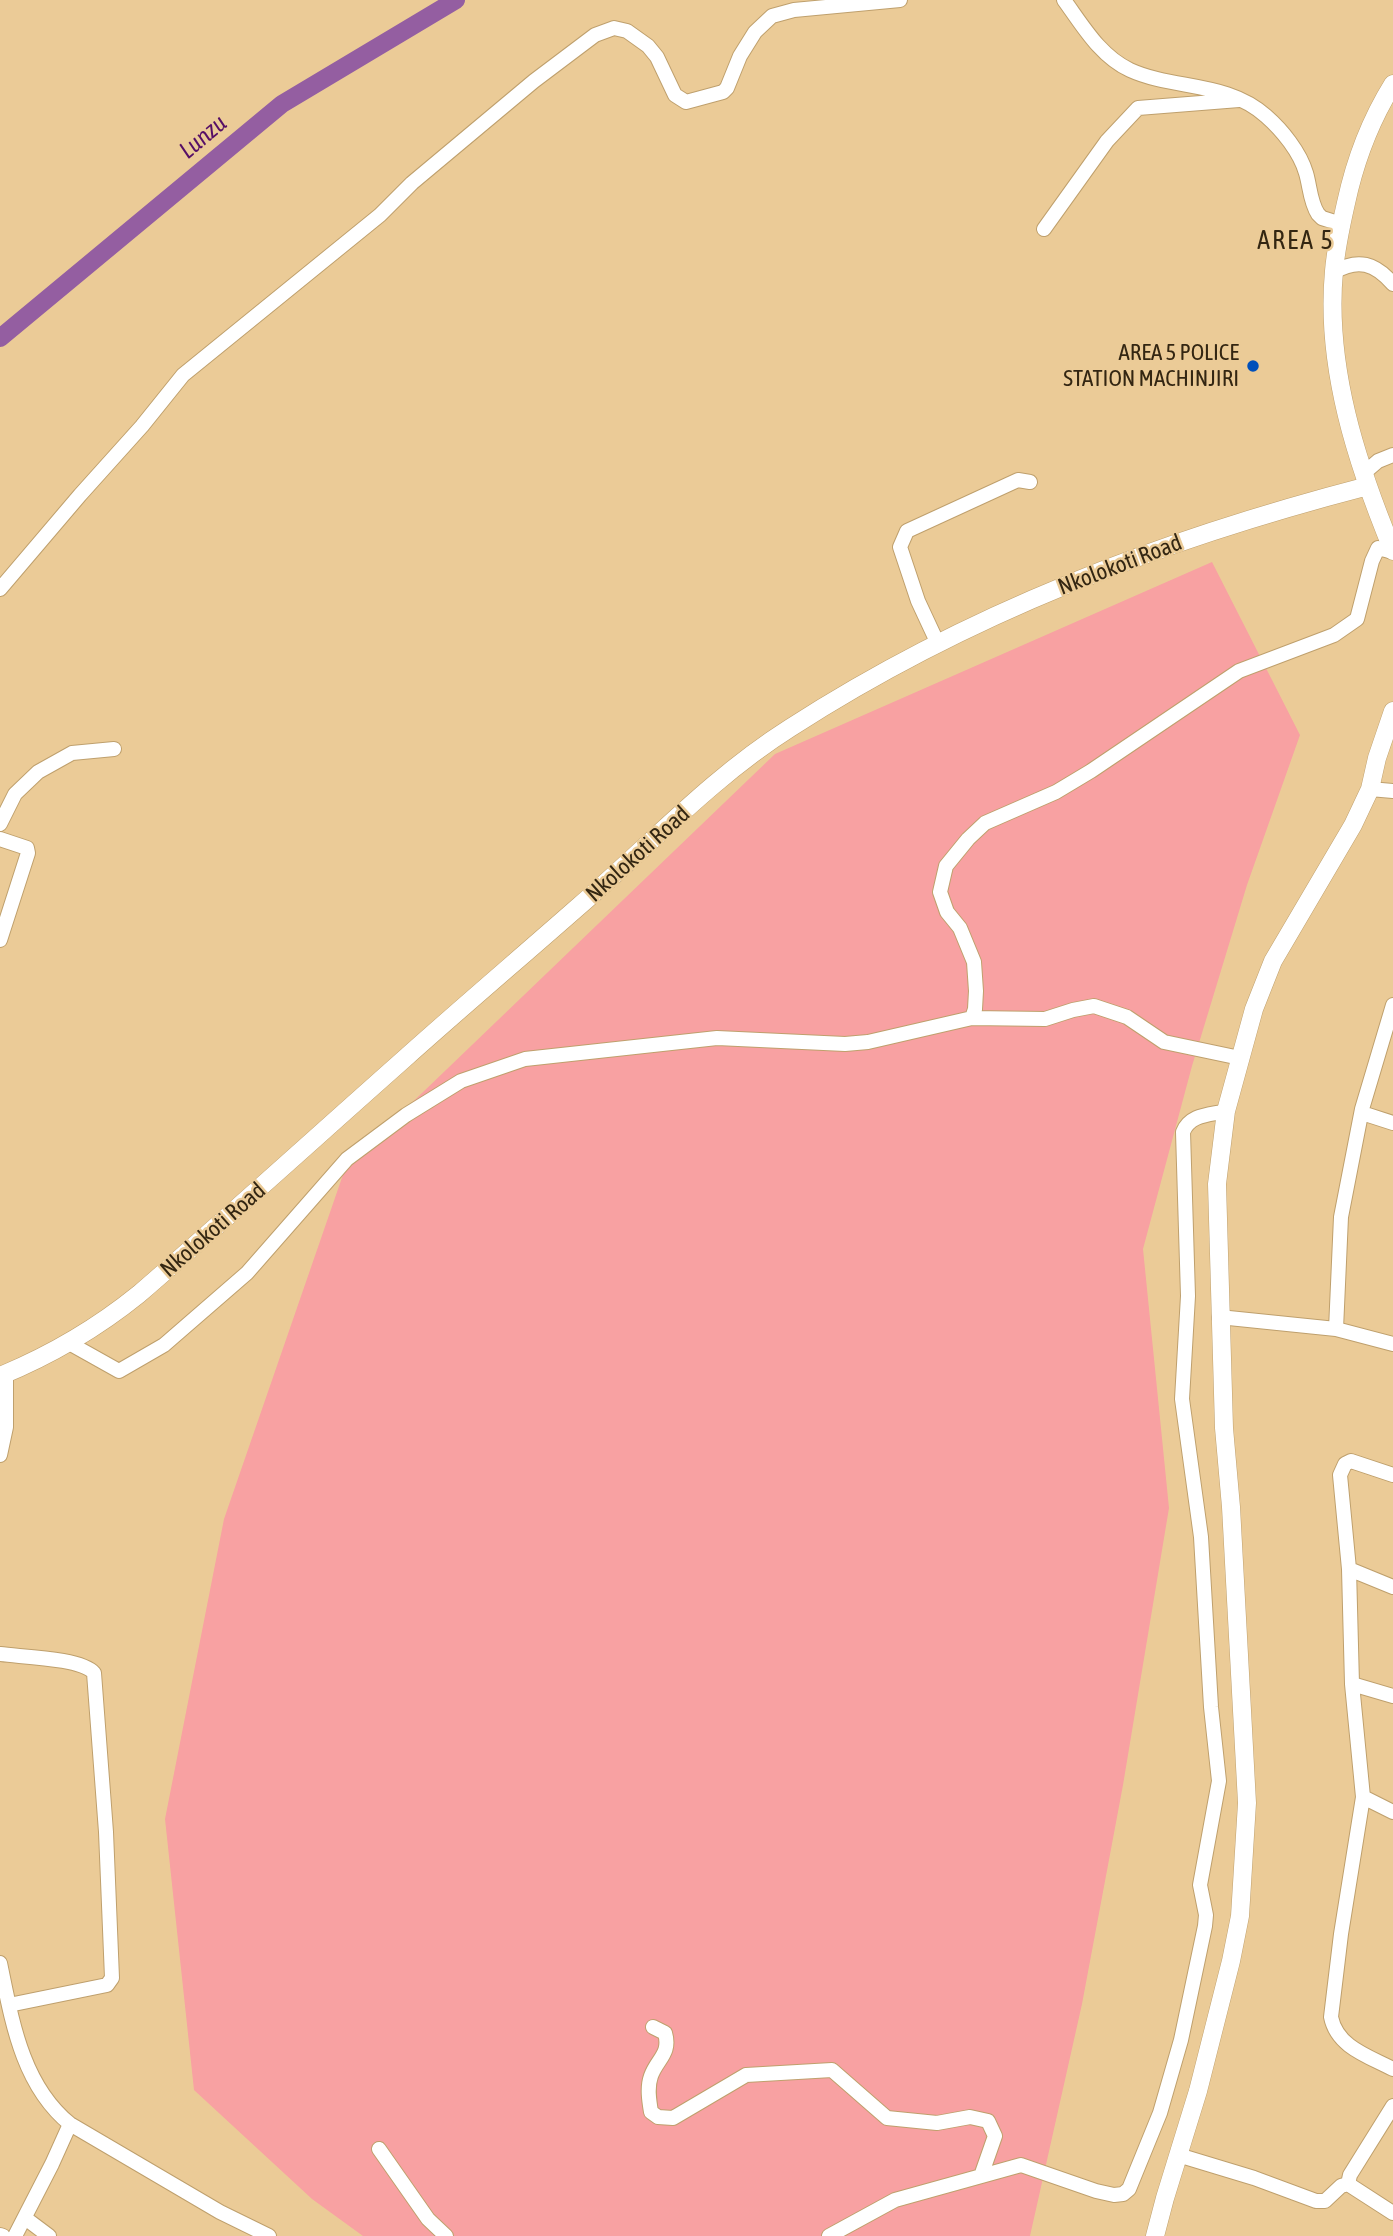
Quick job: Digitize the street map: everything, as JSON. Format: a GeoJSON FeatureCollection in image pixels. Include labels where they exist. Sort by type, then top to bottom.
{"type":"FeatureCollection","features":[{"type":"Feature","properties":{"kind":"main road"},"geometry":{"type":"LineString","coordinates":[[1393,84],[1374,118],[1358,158],[1341,224],[1334,272],[1333,309],[1336,358],[1345,408],[1366,479],[1393,552]]}},
{"type":"Feature","properties":{"kind":"main road","name":"Nkolokoti Road"},"geometry":{"type":"LineString","coordinates":[[3,1375],[69,1343],[103,1322],[139,1294],[736,766],[787,729],[855,688],[1008,610],[1111,566],[1366,479]]}},
{"type":"Feature","properties":{"kind":"main road"},"geometry":{"type":"LineString","coordinates":[[1155,2236],[1198,2091],[1234,1950],[1240,1916],[1247,1803],[1219,1317],[1217,1184],[1226,1111],[1254,1009],[1273,961],[1353,825],[1370,789],[1393,711]]}},
{"type":"Feature","properties":{"kind":"street"},"geometry":{"type":"LineString","coordinates":[[0,589],[142,426],[183,374],[380,215],[412,183],[595,34],[614,28],[627,31],[648,46],[657,57],[674,95],[686,102],[719,94],[727,88],[740,57],[755,32],[772,16],[794,10],[900,0]]}},
{"type":"Feature","properties":{"kind":"street"},"geometry":{"type":"LineString","coordinates":[[1064,0],[1097,46],[1124,67],[1148,76],[1234,95],[1266,116],[1286,137],[1302,162],[1318,214],[1341,224]]}},
{"type":"Feature","properties":{"kind":"street"},"geometry":{"type":"LineString","coordinates":[[1044,229],[1107,141],[1138,108],[1244,100]]}},
{"type":"Feature","properties":{"kind":"street"},"geometry":{"type":"LineString","coordinates":[[1334,272],[1352,262],[1370,265],[1393,284]]}},
{"type":"Feature","properties":{"kind":"street"},"geometry":{"type":"LineString","coordinates":[[1366,479],[1378,461],[1393,455]]}},
{"type":"Feature","properties":{"kind":"street"},"geometry":{"type":"LineString","coordinates":[[938,644],[918,601],[900,547],[907,531],[1018,480],[1030,482]]}},
{"type":"Feature","properties":{"kind":"street"},"geometry":{"type":"LineString","coordinates":[[972,1017],[976,991],[974,962],[960,928],[947,912],[940,892],[946,866],[955,854],[985,823],[1056,792],[1239,671],[1342,630],[1357,619],[1378,548],[1393,552]]}},
{"type":"Feature","properties":{"kind":"street"},"geometry":{"type":"LineString","coordinates":[[0,824],[15,794],[38,772],[72,753],[114,749]]}},
{"type":"Feature","properties":{"kind":"street"},"geometry":{"type":"LineString","coordinates":[[1370,789],[1393,791]]}},
{"type":"Feature","properties":{"kind":"street"},"geometry":{"type":"LineString","coordinates":[[0,839],[27,848],[0,940]]}},
{"type":"Feature","properties":{"kind":"street"},"geometry":{"type":"LineString","coordinates":[[69,1343],[119,1371],[164,1345],[247,1273],[347,1159],[406,1115],[461,1081],[525,1059],[718,1038],[845,1044],[869,1042],[972,1017],[1045,1020],[1094,1006],[1127,1017],[1164,1042],[1240,1058]]}},
{"type":"Feature","properties":{"kind":"street"},"geometry":{"type":"LineString","coordinates":[[1336,1329],[1341,1217],[1362,1113],[1392,1010]]}},
{"type":"Feature","properties":{"kind":"street"},"geometry":{"type":"LineString","coordinates":[[829,2236],[895,2200],[1021,2165],[1096,2191],[1123,2194],[1129,2189],[1160,2113],[1181,2040],[1205,1926],[1206,1915],[1200,1885],[1219,1781],[1211,1707],[1201,1537],[1182,1399],[1188,1296],[1183,1132],[1186,1123],[1193,1118],[1226,1111]]}},
{"type":"Feature","properties":{"kind":"street"},"geometry":{"type":"LineString","coordinates":[[1362,1113],[1393,1123]]}},
{"type":"Feature","properties":{"kind":"street"},"geometry":{"type":"LineString","coordinates":[[1219,1317],[1336,1329],[1393,1345]]}},
{"type":"Feature","properties":{"kind":"street"},"geometry":{"type":"LineString","coordinates":[[0,1455],[6,1427],[3,1375]]}},
{"type":"Feature","properties":{"kind":"street"},"geometry":{"type":"LineString","coordinates":[[1393,1475],[1351,1461],[1345,1464],[1340,1475],[1349,1569],[1352,1684],[1363,1797],[1331,2017],[1334,2031],[1348,2046],[1393,2068]]}},
{"type":"Feature","properties":{"kind":"street"},"geometry":{"type":"LineString","coordinates":[[1349,1569],[1393,1587]]}},
{"type":"Feature","properties":{"kind":"street"},"geometry":{"type":"LineString","coordinates":[[0,1654],[78,1663],[90,1668],[94,1673],[106,1832],[111,1978],[107,1985],[9,2005]]}},
{"type":"Feature","properties":{"kind":"street"},"geometry":{"type":"LineString","coordinates":[[1352,1684],[1393,1696]]}},
{"type":"Feature","properties":{"kind":"street"},"geometry":{"type":"LineString","coordinates":[[1363,1797],[1393,1812]]}},
{"type":"Feature","properties":{"kind":"street"},"geometry":{"type":"LineString","coordinates":[[0,1963],[9,2005],[33,2080],[45,2100],[70,2124],[220,2212],[269,2236]]}},
{"type":"Feature","properties":{"kind":"street"},"geometry":{"type":"LineString","coordinates":[[653,2027],[664,2033],[668,2043],[651,2076],[651,2112],[658,2117],[673,2118],[746,2075],[832,2070],[887,2118],[937,2123],[970,2117],[988,2121],[995,2136],[981,2176]]}},
{"type":"Feature","properties":{"kind":"street"},"geometry":{"type":"LineString","coordinates":[[1348,2184],[1350,2175],[1393,2106]]}},
{"type":"Feature","properties":{"kind":"street"},"geometry":{"type":"LineString","coordinates":[[15,2236],[70,2124]]}},
{"type":"Feature","properties":{"kind":"street"},"geometry":{"type":"LineString","coordinates":[[379,2149],[428,2219],[446,2236]]}},
{"type":"Feature","properties":{"kind":"street"},"geometry":{"type":"LineString","coordinates":[[1178,2155],[1317,2201],[1325,2201],[1344,2184],[1348,2184],[1393,2213]]}},
{"type":"Feature","properties":{"kind":"street"},"geometry":{"type":"LineString","coordinates":[[25,2218],[50,2236]]}},
{"type":"Feature","properties":{"kind":"shaded area"},"geometry":{"type":"Polygon","coordinates":[[[1212,562],[1300,735],[1247,885],[1192,1066],[1143,1249],[1169,1508],[1123,1785],[1082,2004],[1030,2236],[363,2236],[312,2199],[194,2090],[165,1819],[224,1519],[346,1166],[775,754],[1212,562]]]}},
{"type":"Feature","properties":{"kind":"waterway","name":"Lunzu"},"geometry":{"type":"LineString","coordinates":[[0,338],[282,104],[456,0]]}},
{"type":"Feature","properties":{"kind":"place","name":"AREA 5 POLICE STATION MACHINJIRI"},"geometry":{"type":"Point","coordinates":[1253,366]}},
{"type":"Feature","properties":{"kind":"district","name":"AREA 5"},"geometry":{"type":"Point","coordinates":[1296,241]}}]}
